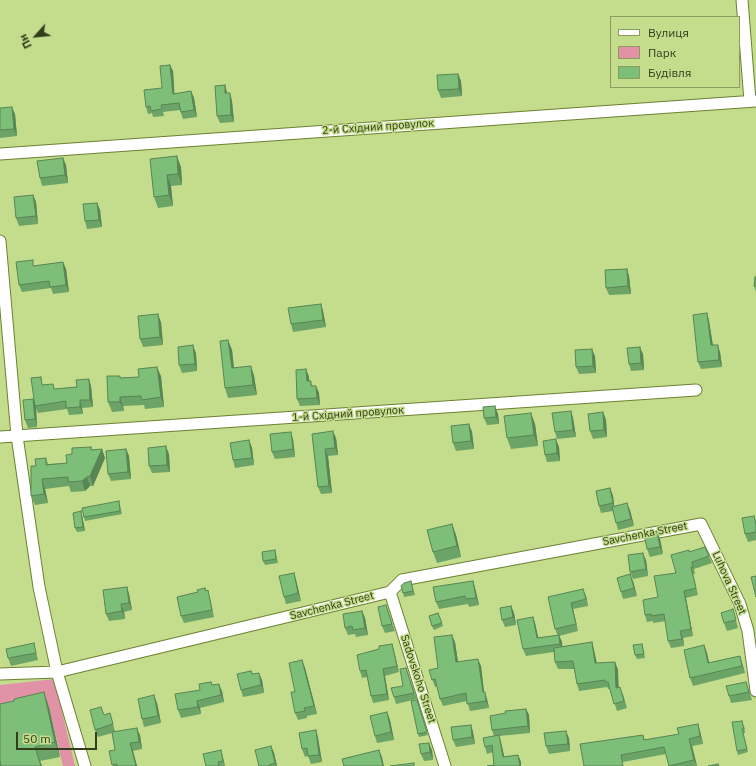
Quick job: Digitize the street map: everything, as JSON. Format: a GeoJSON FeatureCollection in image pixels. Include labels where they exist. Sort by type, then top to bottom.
{"type":"FeatureCollection","features":[{"type":"Feature","properties":{"kind":"street"},"geometry":{"type":"LineString","coordinates":[[742,0],[753,101]]}},
{"type":"Feature","properties":{"kind":"street","name":"2-й Східний провулок"},"geometry":{"type":"LineString","coordinates":[[0,154],[753,101]]}},
{"type":"Feature","properties":{"kind":"street"},"geometry":{"type":"LineString","coordinates":[[0,241],[17,436],[39,587],[57,672],[85,766]]}},
{"type":"Feature","properties":{"kind":"street","name":"1-й Східний провулок"},"geometry":{"type":"LineString","coordinates":[[0,438],[696,390]]}},
{"type":"Feature","properties":{"kind":"street","name":"Savchenka Street"},"geometry":{"type":"LineString","coordinates":[[0,674],[57,672],[390,592],[402,580],[701,524]]}},
{"type":"Feature","properties":{"kind":"street","name":"Luhova Street"},"geometry":{"type":"LineString","coordinates":[[701,524],[740,604],[748,631],[756,692]]}},
{"type":"Feature","properties":{"kind":"street","name":"Sadovskoho Street"},"geometry":{"type":"LineString","coordinates":[[390,592],[445,766]]}},
{"type":"Feature","properties":{"kind":"green space"},"geometry":{"type":"Polygon","coordinates":[[[54,679],[75,766],[63,766],[49,707],[0,711],[0,685],[54,679]]]}},
{"type":"Feature","properties":{"kind":"building"},"geometry":{"type":"Polygon","coordinates":[[[170,65],[173,94],[191,91],[194,110],[181,112],[179,103],[161,105],[162,109],[151,111],[150,106],[146,107],[144,90],[162,88],[160,66],[170,65]]]}},
{"type":"Feature","properties":{"kind":"building"},"geometry":{"type":"Polygon","coordinates":[[[458,74],[459,89],[438,90],[437,75],[458,74]]]}},
{"type":"Feature","properties":{"kind":"building"},"geometry":{"type":"Polygon","coordinates":[[[225,85],[225,93],[230,93],[231,115],[217,116],[215,86],[225,85]]]}},
{"type":"Feature","properties":{"kind":"building"},"geometry":{"type":"Polygon","coordinates":[[[12,107],[14,129],[0,130],[0,108],[12,107]]]}},
{"type":"Feature","properties":{"kind":"building"},"geometry":{"type":"Polygon","coordinates":[[[177,156],[178,174],[167,175],[169,195],[154,197],[150,159],[177,156]]]}},
{"type":"Feature","properties":{"kind":"building"},"geometry":{"type":"Polygon","coordinates":[[[63,158],[65,175],[40,178],[37,161],[63,158]]]}},
{"type":"Feature","properties":{"kind":"building"},"geometry":{"type":"Polygon","coordinates":[[[33,195],[36,216],[16,218],[14,197],[33,195]]]}},
{"type":"Feature","properties":{"kind":"building"},"geometry":{"type":"Polygon","coordinates":[[[97,203],[99,220],[85,221],[83,204],[97,203]]]}},
{"type":"Feature","properties":{"kind":"building"},"geometry":{"type":"Polygon","coordinates":[[[33,260],[33,266],[63,262],[66,285],[50,287],[49,281],[19,285],[16,262],[33,260]]]}},
{"type":"Feature","properties":{"kind":"building"},"geometry":{"type":"Polygon","coordinates":[[[627,269],[628,286],[606,288],[605,270],[627,269]]]}},
{"type":"Feature","properties":{"kind":"building"},"geometry":{"type":"Polygon","coordinates":[[[755,277],[756,286],[754,286],[755,277]]]}},
{"type":"Feature","properties":{"kind":"building"},"geometry":{"type":"Polygon","coordinates":[[[321,304],[323,320],[291,324],[288,308],[321,304]]]}},
{"type":"Feature","properties":{"kind":"building"},"geometry":{"type":"Polygon","coordinates":[[[707,313],[711,345],[718,345],[719,360],[698,362],[693,315],[707,313]]]}},
{"type":"Feature","properties":{"kind":"building"},"geometry":{"type":"Polygon","coordinates":[[[158,314],[160,337],[140,339],[138,316],[158,314]]]}},
{"type":"Feature","properties":{"kind":"building"},"geometry":{"type":"Polygon","coordinates":[[[228,340],[232,368],[251,366],[253,385],[225,388],[220,341],[228,340]]]}},
{"type":"Feature","properties":{"kind":"building"},"geometry":{"type":"Polygon","coordinates":[[[193,345],[195,364],[179,365],[178,347],[193,345]]]}},
{"type":"Feature","properties":{"kind":"building"},"geometry":{"type":"Polygon","coordinates":[[[640,347],[641,363],[629,364],[627,348],[640,347]]]}},
{"type":"Feature","properties":{"kind":"building"},"geometry":{"type":"Polygon","coordinates":[[[592,349],[593,366],[576,367],[575,350],[592,349]]]}},
{"type":"Feature","properties":{"kind":"building"},"geometry":{"type":"Polygon","coordinates":[[[157,367],[161,397],[142,400],[141,396],[120,397],[120,402],[108,402],[107,376],[120,376],[120,378],[139,377],[138,369],[157,367]]]}},
{"type":"Feature","properties":{"kind":"building"},"geometry":{"type":"Polygon","coordinates":[[[306,369],[307,381],[311,381],[311,386],[316,386],[317,398],[297,399],[296,370],[306,369]]]}},
{"type":"Feature","properties":{"kind":"building"},"geometry":{"type":"Polygon","coordinates":[[[41,377],[42,385],[53,384],[54,389],[77,387],[76,380],[89,379],[90,400],[80,400],[80,407],[66,408],[66,401],[35,406],[31,378],[41,377]]]}},
{"type":"Feature","properties":{"kind":"building"},"geometry":{"type":"Polygon","coordinates":[[[33,399],[35,419],[25,420],[23,400],[33,399]]]}},
{"type":"Feature","properties":{"kind":"building"},"geometry":{"type":"Polygon","coordinates":[[[495,406],[496,417],[484,418],[483,407],[495,406]]]}},
{"type":"Feature","properties":{"kind":"building"},"geometry":{"type":"Polygon","coordinates":[[[571,411],[573,430],[555,432],[552,413],[571,411]]]}},
{"type":"Feature","properties":{"kind":"building"},"geometry":{"type":"Polygon","coordinates":[[[603,412],[604,430],[590,431],[588,414],[603,412]]]}},
{"type":"Feature","properties":{"kind":"building"},"geometry":{"type":"Polygon","coordinates":[[[531,413],[534,435],[507,438],[504,416],[531,413]]]}},
{"type":"Feature","properties":{"kind":"building"},"geometry":{"type":"Polygon","coordinates":[[[469,424],[471,441],[453,443],[451,426],[469,424]]]}},
{"type":"Feature","properties":{"kind":"building"},"geometry":{"type":"Polygon","coordinates":[[[333,431],[335,448],[325,449],[329,486],[318,487],[312,434],[333,431]]]}},
{"type":"Feature","properties":{"kind":"building"},"geometry":{"type":"Polygon","coordinates":[[[291,432],[293,449],[272,452],[270,434],[291,432]]]}},
{"type":"Feature","properties":{"kind":"building"},"geometry":{"type":"Polygon","coordinates":[[[556,439],[557,453],[545,455],[543,441],[556,439]]]}},
{"type":"Feature","properties":{"kind":"building"},"geometry":{"type":"Polygon","coordinates":[[[249,440],[252,458],[233,460],[230,443],[249,440]]]}},
{"type":"Feature","properties":{"kind":"building"},"geometry":{"type":"Polygon","coordinates":[[[166,446],[167,465],[149,466],[148,448],[166,446]]]}},
{"type":"Feature","properties":{"kind":"building"},"geometry":{"type":"Polygon","coordinates":[[[91,447],[91,450],[102,449],[90,476],[82,481],[68,482],[68,477],[42,479],[44,494],[31,496],[31,466],[36,466],[35,459],[46,458],[46,465],[67,463],[66,455],[72,454],[72,448],[91,447]]]}},
{"type":"Feature","properties":{"kind":"building"},"geometry":{"type":"Polygon","coordinates":[[[126,449],[128,472],[108,474],[106,451],[126,449]]]}},
{"type":"Feature","properties":{"kind":"building"},"geometry":{"type":"Polygon","coordinates":[[[610,488],[613,503],[599,506],[596,491],[610,488]]]}},
{"type":"Feature","properties":{"kind":"building"},"geometry":{"type":"Polygon","coordinates":[[[119,501],[120,511],[84,517],[82,508],[119,501]]]}},
{"type":"Feature","properties":{"kind":"building"},"geometry":{"type":"Polygon","coordinates":[[[627,503],[631,519],[616,523],[612,507],[627,503]]]}},
{"type":"Feature","properties":{"kind":"building"},"geometry":{"type":"Polygon","coordinates":[[[81,511],[83,527],[75,528],[73,513],[81,511]]]}},
{"type":"Feature","properties":{"kind":"building"},"geometry":{"type":"Polygon","coordinates":[[[754,516],[756,532],[745,534],[742,518],[754,516]]]}},
{"type":"Feature","properties":{"kind":"building"},"geometry":{"type":"Polygon","coordinates":[[[452,524],[457,546],[433,552],[427,530],[452,524]]]}},
{"type":"Feature","properties":{"kind":"building"},"geometry":{"type":"Polygon","coordinates":[[[657,531],[660,547],[647,549],[644,534],[657,531]]]}},
{"type":"Feature","properties":{"kind":"building"},"geometry":{"type":"Polygon","coordinates":[[[705,547],[709,556],[692,562],[693,567],[691,567],[696,588],[684,591],[691,629],[680,631],[682,639],[668,641],[664,614],[651,616],[651,614],[645,615],[643,600],[658,597],[654,576],[676,573],[671,555],[689,550],[689,552],[705,547]]]}},
{"type":"Feature","properties":{"kind":"building"},"geometry":{"type":"Polygon","coordinates":[[[275,550],[276,559],[263,561],[262,552],[275,550]]]}},
{"type":"Feature","properties":{"kind":"building"},"geometry":{"type":"Polygon","coordinates":[[[643,553],[646,569],[630,572],[628,555],[643,553]]]}},
{"type":"Feature","properties":{"kind":"building"},"geometry":{"type":"Polygon","coordinates":[[[294,573],[298,593],[284,597],[279,576],[294,573]]]}},
{"type":"Feature","properties":{"kind":"building"},"geometry":{"type":"Polygon","coordinates":[[[630,574],[634,588],[621,592],[617,578],[630,574]]]}},
{"type":"Feature","properties":{"kind":"building"},"geometry":{"type":"Polygon","coordinates":[[[756,576],[756,597],[751,577],[756,576]]]}},
{"type":"Feature","properties":{"kind":"building"},"geometry":{"type":"Polygon","coordinates":[[[411,581],[413,591],[403,593],[401,586],[404,583],[411,581]]]}},
{"type":"Feature","properties":{"kind":"building"},"geometry":{"type":"Polygon","coordinates":[[[473,581],[476,598],[466,599],[465,596],[436,602],[433,587],[473,581]]]}},
{"type":"Feature","properties":{"kind":"building"},"geometry":{"type":"Polygon","coordinates":[[[127,587],[129,603],[121,604],[122,611],[106,614],[103,590],[127,587]]]}},
{"type":"Feature","properties":{"kind":"building"},"geometry":{"type":"Polygon","coordinates":[[[205,588],[206,591],[208,590],[212,610],[181,616],[177,597],[198,592],[197,590],[205,588]]]}},
{"type":"Feature","properties":{"kind":"building"},"geometry":{"type":"Polygon","coordinates":[[[583,589],[586,599],[571,603],[576,624],[555,629],[548,597],[583,589]]]}},
{"type":"Feature","properties":{"kind":"building"},"geometry":{"type":"Polygon","coordinates":[[[386,605],[392,624],[382,626],[378,607],[386,605]]]}},
{"type":"Feature","properties":{"kind":"building"},"geometry":{"type":"Polygon","coordinates":[[[511,606],[513,617],[502,620],[500,608],[511,606]]]}},
{"type":"Feature","properties":{"kind":"building"},"geometry":{"type":"Polygon","coordinates":[[[733,609],[736,620],[724,623],[721,613],[733,609]]]}},
{"type":"Feature","properties":{"kind":"building"},"geometry":{"type":"Polygon","coordinates":[[[362,611],[365,628],[353,630],[352,626],[345,628],[343,614],[362,611]]]}},
{"type":"Feature","properties":{"kind":"building"},"geometry":{"type":"Polygon","coordinates":[[[438,613],[442,623],[432,626],[429,616],[438,613]]]}},
{"type":"Feature","properties":{"kind":"building"},"geometry":{"type":"Polygon","coordinates":[[[533,617],[537,638],[559,635],[560,644],[523,649],[517,620],[533,617]]]}},
{"type":"Feature","properties":{"kind":"building"},"geometry":{"type":"Polygon","coordinates":[[[452,635],[456,662],[478,659],[483,692],[485,692],[486,701],[467,704],[466,693],[440,699],[435,679],[432,680],[429,670],[438,668],[434,637],[452,635]]]}},
{"type":"Feature","properties":{"kind":"building"},"geometry":{"type":"Polygon","coordinates":[[[592,642],[595,663],[615,662],[616,688],[620,687],[624,701],[614,704],[608,682],[605,682],[605,680],[577,684],[573,661],[555,662],[554,648],[592,642]]]}},
{"type":"Feature","properties":{"kind":"building"},"geometry":{"type":"Polygon","coordinates":[[[34,643],[36,653],[8,658],[6,649],[34,643]]]}},
{"type":"Feature","properties":{"kind":"building"},"geometry":{"type":"Polygon","coordinates":[[[392,644],[397,666],[383,669],[387,694],[371,696],[366,670],[360,671],[357,655],[379,649],[379,646],[392,644]]]}},
{"type":"Feature","properties":{"kind":"building"},"geometry":{"type":"Polygon","coordinates":[[[642,644],[644,654],[635,655],[633,645],[642,644]]]}},
{"type":"Feature","properties":{"kind":"building"},"geometry":{"type":"Polygon","coordinates":[[[704,645],[708,663],[740,656],[742,666],[690,678],[684,650],[704,645]]]}},
{"type":"Feature","properties":{"kind":"building"},"geometry":{"type":"Polygon","coordinates":[[[302,660],[314,706],[304,708],[305,711],[295,713],[291,692],[295,692],[289,663],[302,660]]]}},
{"type":"Feature","properties":{"kind":"building"},"geometry":{"type":"Polygon","coordinates":[[[406,668],[414,693],[394,697],[391,688],[403,686],[400,669],[406,668]]]}},
{"type":"Feature","properties":{"kind":"building"},"geometry":{"type":"Polygon","coordinates":[[[251,671],[252,674],[259,673],[261,685],[241,690],[237,674],[251,671]]]}},
{"type":"Feature","properties":{"kind":"building"},"geometry":{"type":"Polygon","coordinates":[[[211,682],[212,685],[219,684],[221,695],[197,701],[198,707],[178,710],[175,694],[200,690],[199,684],[211,682]]]}},
{"type":"Feature","properties":{"kind":"building"},"geometry":{"type":"Polygon","coordinates":[[[746,682],[749,692],[729,696],[726,686],[746,682]]]}},
{"type":"Feature","properties":{"kind":"building"},"geometry":{"type":"Polygon","coordinates":[[[44,692],[55,742],[35,747],[41,766],[1,766],[0,704],[44,692]]]}},
{"type":"Feature","properties":{"kind":"building"},"geometry":{"type":"Polygon","coordinates":[[[154,695],[158,716],[142,719],[138,699],[154,695]]]}},
{"type":"Feature","properties":{"kind":"building"},"geometry":{"type":"Polygon","coordinates":[[[417,700],[427,732],[418,734],[411,701],[417,700]]]}},
{"type":"Feature","properties":{"kind":"building"},"geometry":{"type":"Polygon","coordinates":[[[101,707],[104,715],[110,713],[113,724],[95,730],[90,710],[101,707]]]}},
{"type":"Feature","properties":{"kind":"building"},"geometry":{"type":"Polygon","coordinates":[[[526,709],[528,726],[492,730],[490,716],[506,713],[505,711],[526,709]]]}},
{"type":"Feature","properties":{"kind":"building"},"geometry":{"type":"Polygon","coordinates":[[[387,712],[391,732],[375,736],[370,716],[387,712]]]}},
{"type":"Feature","properties":{"kind":"building"},"geometry":{"type":"Polygon","coordinates":[[[742,721],[744,729],[742,729],[747,749],[737,751],[732,722],[742,721]]]}},
{"type":"Feature","properties":{"kind":"building"},"geometry":{"type":"Polygon","coordinates":[[[698,724],[700,736],[689,739],[694,760],[669,766],[664,747],[621,755],[623,766],[584,766],[580,744],[643,735],[644,740],[679,734],[677,728],[698,724]]]}},
{"type":"Feature","properties":{"kind":"building"},"geometry":{"type":"Polygon","coordinates":[[[471,725],[472,737],[453,740],[451,727],[471,725]]]}},
{"type":"Feature","properties":{"kind":"building"},"geometry":{"type":"Polygon","coordinates":[[[137,728],[139,742],[130,743],[136,766],[117,766],[117,764],[112,765],[109,751],[115,750],[112,732],[137,728]]]}},
{"type":"Feature","properties":{"kind":"building"},"geometry":{"type":"Polygon","coordinates":[[[316,730],[319,755],[308,756],[307,748],[302,749],[299,733],[316,730]]]}},
{"type":"Feature","properties":{"kind":"building"},"geometry":{"type":"Polygon","coordinates":[[[566,731],[568,744],[546,746],[544,733],[566,731]]]}},
{"type":"Feature","properties":{"kind":"building"},"geometry":{"type":"Polygon","coordinates":[[[499,735],[503,757],[518,755],[520,766],[487,766],[494,765],[492,745],[485,747],[483,738],[499,735]]]}},
{"type":"Feature","properties":{"kind":"building"},"geometry":{"type":"Polygon","coordinates":[[[429,743],[430,752],[421,754],[419,744],[429,743]]]}},
{"type":"Feature","properties":{"kind":"building"},"geometry":{"type":"Polygon","coordinates":[[[271,746],[275,763],[269,766],[259,766],[255,750],[271,746]]]}},
{"type":"Feature","properties":{"kind":"building"},"geometry":{"type":"Polygon","coordinates":[[[221,750],[223,761],[218,762],[219,766],[206,766],[203,754],[221,750]]]}},
{"type":"Feature","properties":{"kind":"building"},"geometry":{"type":"Polygon","coordinates":[[[379,750],[383,766],[344,766],[342,759],[379,750]]]}},
{"type":"Feature","properties":{"kind":"building"},"geometry":{"type":"Polygon","coordinates":[[[414,763],[414,766],[390,766],[414,763]]]}},
{"type":"Feature","properties":{"kind":"building"},"geometry":{"type":"Polygon","coordinates":[[[718,764],[719,766],[708,766],[718,764]]]}}]}
